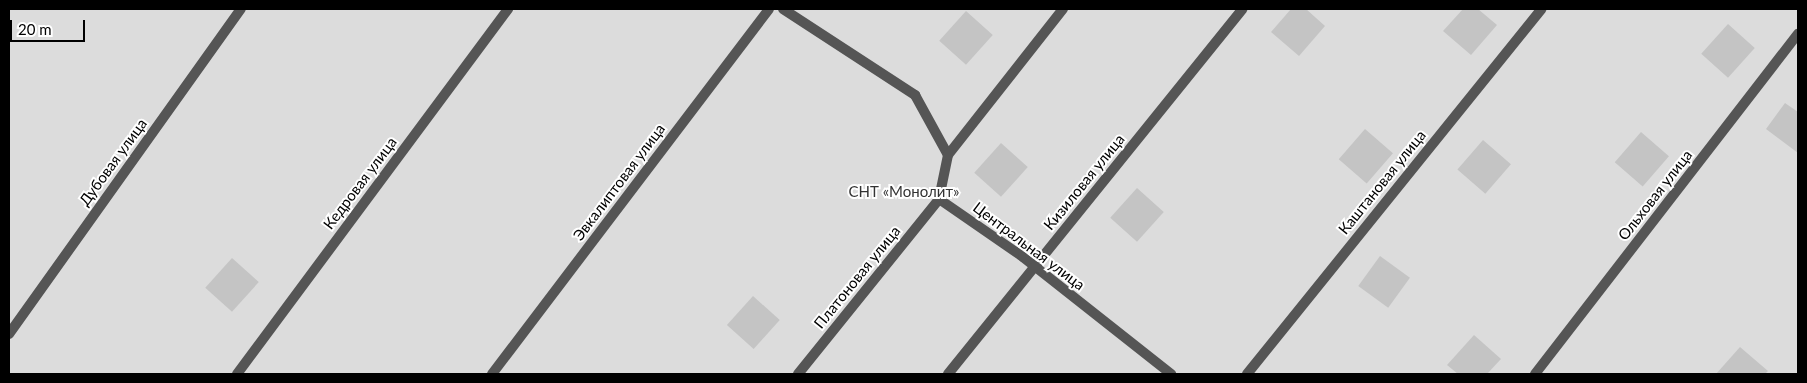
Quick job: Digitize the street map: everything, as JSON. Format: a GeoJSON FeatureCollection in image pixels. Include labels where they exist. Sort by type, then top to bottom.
{"type":"FeatureCollection","features":[{"type":"Feature","properties":{"kind":"street","name":"Дубовая улица"},"geometry":{"type":"LineString","coordinates":[[9,334],[241,9]]}},
{"type":"Feature","properties":{"kind":"street","name":"Кедровая улица"},"geometry":{"type":"LineString","coordinates":[[237,374],[508,9]]}},
{"type":"Feature","properties":{"kind":"street","name":"Эвкалиптовая улица"},"geometry":{"type":"LineString","coordinates":[[492,374],[769,9]]}},
{"type":"Feature","properties":{"kind":"street"},"geometry":{"type":"LineString","coordinates":[[783,9],[915,96],[948,155]]}},
{"type":"Feature","properties":{"kind":"street"},"geometry":{"type":"LineString","coordinates":[[939,199],[948,155],[1063,9]]}},
{"type":"Feature","properties":{"kind":"street","name":"Кизиловая улица"},"geometry":{"type":"LineString","coordinates":[[948,374],[1242,9]]}},
{"type":"Feature","properties":{"kind":"street","name":"Каштановая улица"},"geometry":{"type":"LineString","coordinates":[[1247,374],[1541,9]]}},
{"type":"Feature","properties":{"kind":"street","name":"Ольховая улица"},"geometry":{"type":"LineString","coordinates":[[1535,374],[1798,34]]}},
{"type":"Feature","properties":{"kind":"street","name":"Центральная улица"},"geometry":{"type":"LineString","coordinates":[[939,199],[1035,267],[1172,374]]}},
{"type":"Feature","properties":{"kind":"street","name":"Платоновая улица"},"geometry":{"type":"LineString","coordinates":[[798,374],[939,199]]}},
{"type":"Feature","properties":{"kind":"green space","name":"СНТ «Монолит»"},"geometry":{"type":"Polygon","coordinates":[[[9,9],[1798,9],[1798,374],[9,374],[9,9]]]}},
{"type":"Feature","properties":{"kind":"building"},"geometry":{"type":"Polygon","coordinates":[[[1291,9],[1306,9],[1325,26],[1299,56],[1271,32],[1291,9]]]}},
{"type":"Feature","properties":{"kind":"building"},"geometry":{"type":"Polygon","coordinates":[[[1463,9],[1478,9],[1497,25],[1471,55],[1443,31],[1463,9]]]}},
{"type":"Feature","properties":{"kind":"building"},"geometry":{"type":"Polygon","coordinates":[[[966,11],[993,35],[966,65],[939,41],[966,11]]]}},
{"type":"Feature","properties":{"kind":"building"},"geometry":{"type":"Polygon","coordinates":[[[1728,24],[1755,48],[1728,78],[1701,54],[1728,24]]]}},
{"type":"Feature","properties":{"kind":"building"},"geometry":{"type":"Polygon","coordinates":[[[1785,103],[1798,112],[1798,153],[1766,129],[1785,103]]]}},
{"type":"Feature","properties":{"kind":"building"},"geometry":{"type":"Polygon","coordinates":[[[1365,129],[1393,153],[1367,183],[1339,159],[1365,129]]]}},
{"type":"Feature","properties":{"kind":"building"},"geometry":{"type":"Polygon","coordinates":[[[1641,132],[1669,156],[1643,186],[1615,162],[1641,132]]]}},
{"type":"Feature","properties":{"kind":"building"},"geometry":{"type":"Polygon","coordinates":[[[1483,140],[1511,164],[1485,194],[1457,169],[1483,140]]]}},
{"type":"Feature","properties":{"kind":"building"},"geometry":{"type":"Polygon","coordinates":[[[1001,143],[1028,167],[1001,197],[974,173],[1001,143]]]}},
{"type":"Feature","properties":{"kind":"building"},"geometry":{"type":"Polygon","coordinates":[[[1137,188],[1164,212],[1137,242],[1110,218],[1137,188]]]}},
{"type":"Feature","properties":{"kind":"building"},"geometry":{"type":"Polygon","coordinates":[[[1380,256],[1410,278],[1388,308],[1358,286],[1380,256]]]}},
{"type":"Feature","properties":{"kind":"building"},"geometry":{"type":"Polygon","coordinates":[[[232,258],[259,282],[232,312],[205,288],[232,258]]]}},
{"type":"Feature","properties":{"kind":"building"},"geometry":{"type":"Polygon","coordinates":[[[753,296],[780,320],[754,349],[727,325],[753,296]]]}},
{"type":"Feature","properties":{"kind":"building"},"geometry":{"type":"Polygon","coordinates":[[[1474,335],[1501,359],[1487,374],[1458,374],[1447,365],[1474,335]]]}},
{"type":"Feature","properties":{"kind":"building"},"geometry":{"type":"Polygon","coordinates":[[[1740,347],[1768,371],[1765,374],[1716,374],[1740,347]]]}}]}
